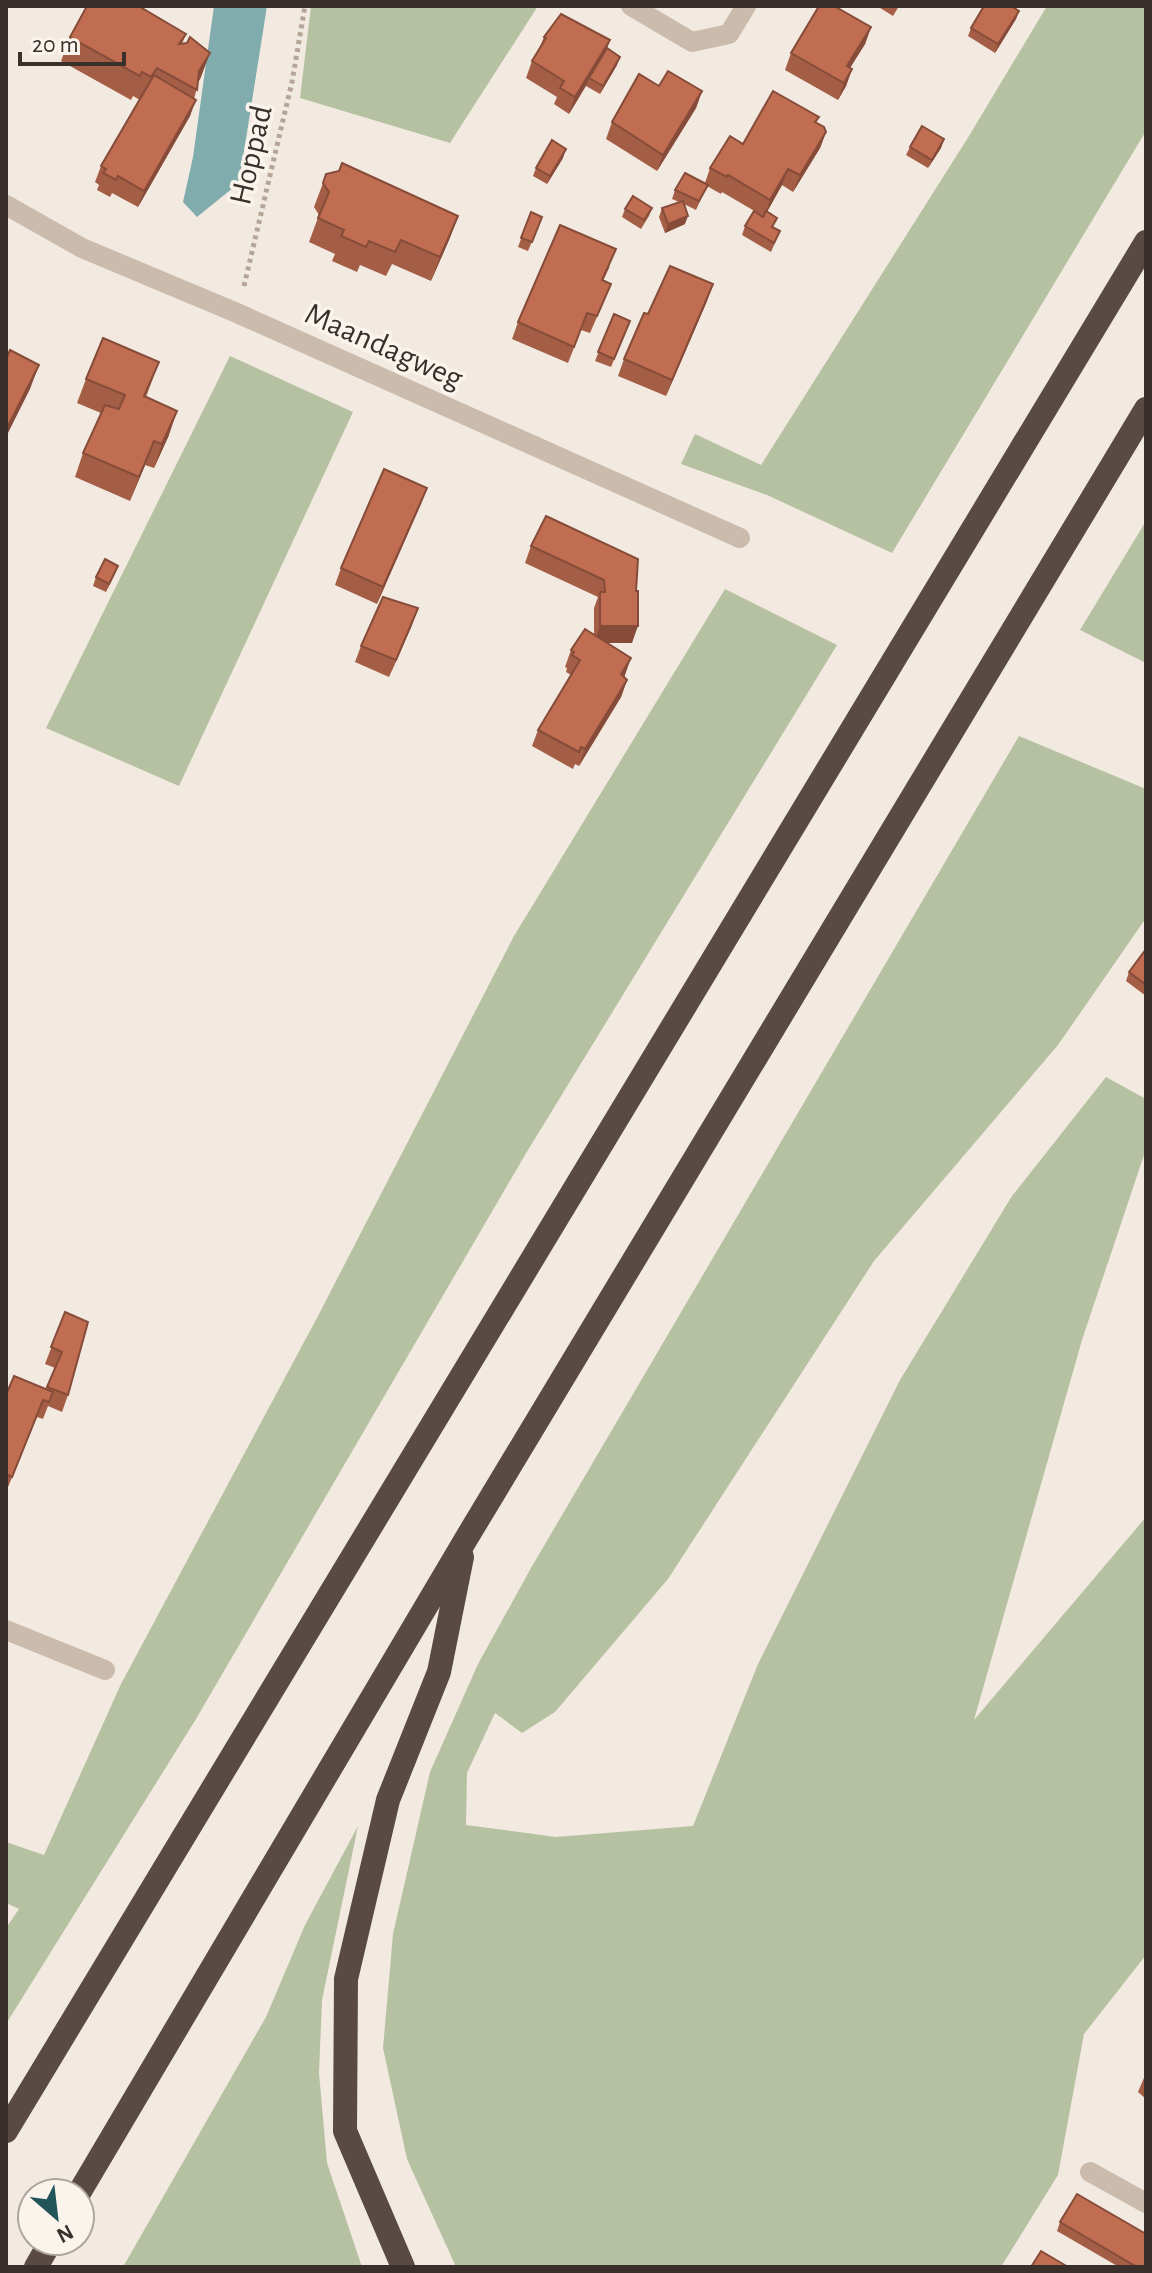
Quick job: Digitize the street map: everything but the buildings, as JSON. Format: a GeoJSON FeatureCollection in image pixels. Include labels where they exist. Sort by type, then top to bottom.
{"type":"FeatureCollection","features":[{"type":"Feature","properties":{"kind":"highway"},"geometry":{"type":"LineString","coordinates":[[6,2131],[1146,242]]}},
{"type":"Feature","properties":{"kind":"highway"},"geometry":{"type":"LineString","coordinates":[[88,2177],[466,1539],[1146,409]]}},
{"type":"Feature","properties":{"kind":"highway"},"geometry":{"type":"LineString","coordinates":[[403,2267],[345,2131],[346,1979],[388,1800],[439,1672],[466,1539]]}},
{"type":"Feature","properties":{"kind":"street"},"geometry":{"type":"LineString","coordinates":[[631,6],[692,42],[729,34],[746,6]]}},
{"type":"Feature","properties":{"kind":"street","name":"Maandagweg"},"geometry":{"type":"LineString","coordinates":[[6,205],[82,248],[237,313],[740,538]]}},
{"type":"Feature","properties":{"kind":"street"},"geometry":{"type":"LineString","coordinates":[[6,1630],[105,1670]]}},
{"type":"Feature","properties":{"kind":"street"},"geometry":{"type":"LineString","coordinates":[[1090,2172],[1146,2203]]}},
{"type":"Feature","properties":{"kind":"path","name":"Hoppad"},"geometry":{"type":"LineString","coordinates":[[237,313],[292,82],[305,6]]}},
{"type":"Feature","properties":{"kind":"green space"},"geometry":{"type":"Polygon","coordinates":[[[311,6],[538,6],[450,143],[300,98],[311,6]]]}},
{"type":"Feature","properties":{"kind":"green space"},"geometry":{"type":"Polygon","coordinates":[[[1047,6],[1146,6],[1146,131],[892,553],[767,495],[681,464],[695,434],[761,465],[969,136],[1047,6]]]}},
{"type":"Feature","properties":{"kind":"green space"},"geometry":{"type":"Polygon","coordinates":[[[230,356],[353,412],[179,786],[46,728],[230,356]]]}},
{"type":"Feature","properties":{"kind":"green space"},"geometry":{"type":"Polygon","coordinates":[[[1146,521],[1146,663],[1080,630],[1146,521]]]}},
{"type":"Feature","properties":{"kind":"green space"},"geometry":{"type":"Polygon","coordinates":[[[725,589],[837,645],[525,1155],[196,1719],[6,2024],[6,1928],[19,1909],[6,1903],[6,1842],[44,1855],[121,1684],[319,1314],[514,936],[725,589]]]}},
{"type":"Feature","properties":{"kind":"green space"},"geometry":{"type":"Polygon","coordinates":[[[1019,736],[1146,789],[1146,918],[1058,1045],[874,1261],[668,1579],[555,1712],[522,1733],[495,1713],[467,1773],[466,1825],[556,1837],[693,1826],[758,1664],[900,1380],[1012,1196],[1106,1077],[1146,1099],[1146,1149],[1082,1340],[974,1720],[1146,1517],[1146,1955],[1084,2034],[1058,2175],[1001,2267],[456,2267],[407,2159],[383,2048],[393,1934],[430,1772],[478,1664],[531,1568],[1019,736]]]}},
{"type":"Feature","properties":{"kind":"green space"},"geometry":{"type":"Polygon","coordinates":[[[358,1826],[322,2000],[319,2073],[327,2163],[362,2267],[123,2267],[266,2017],[305,1925],[358,1826]]]}},
{"type":"Feature","properties":{"kind":"water"},"geometry":{"type":"Polygon","coordinates":[[[214,6],[267,6],[239,183],[197,217],[183,202],[193,157],[214,6]]]}}]}
